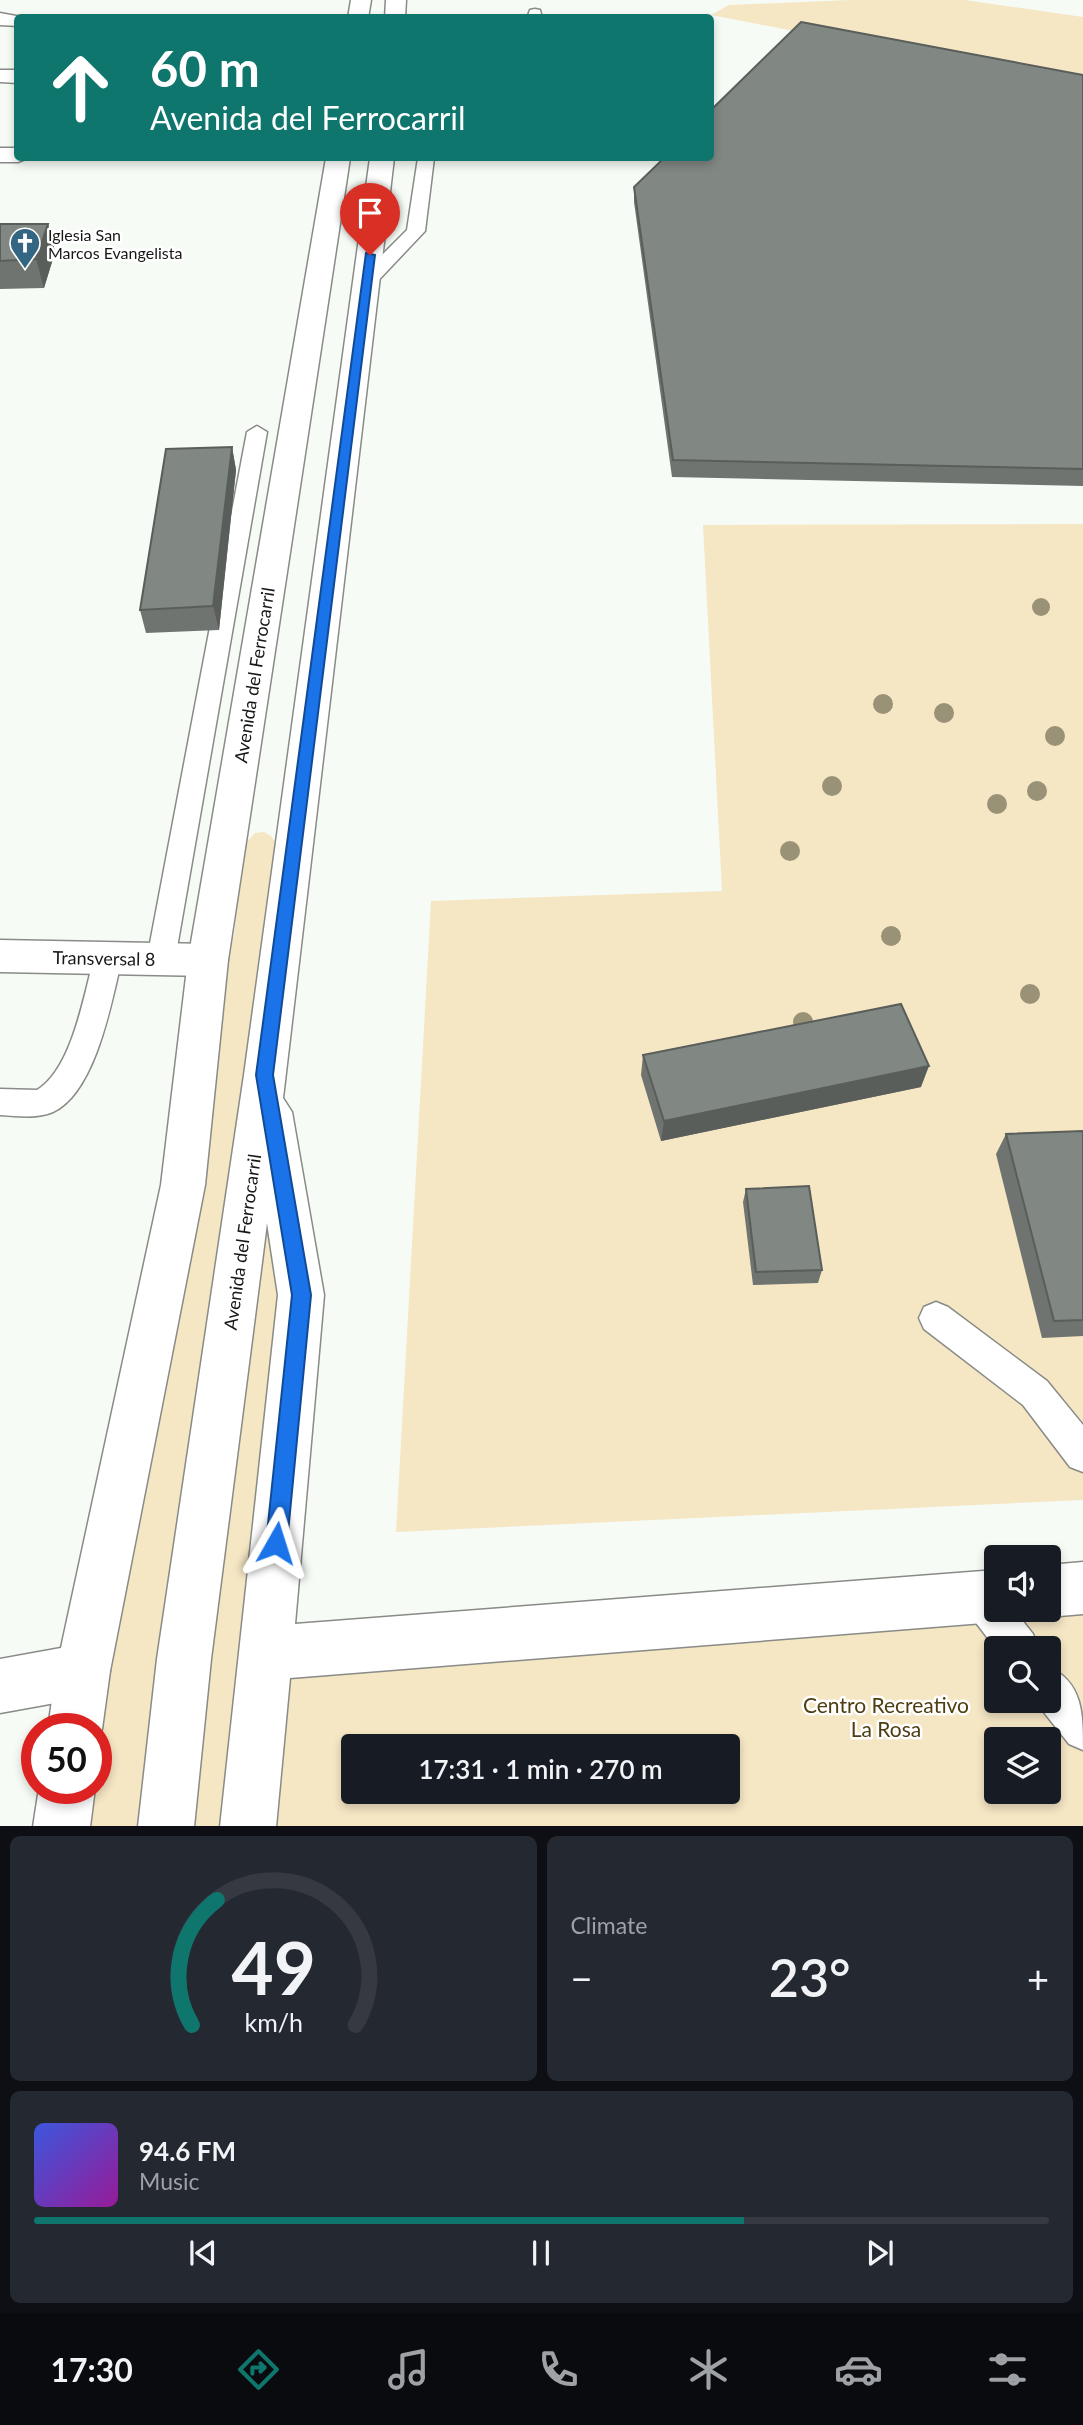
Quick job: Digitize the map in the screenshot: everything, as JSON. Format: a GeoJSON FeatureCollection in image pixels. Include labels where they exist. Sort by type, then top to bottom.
{"type":"FeatureCollection","features":[{"type":"Feature","properties":{"kind":"main road","name":"Avenida del Ferrocarril"},"geometry":{"type":"LineString","coordinates":[[77,1713],[83,1671],[183,1185],[208,960],[338,161]]}},
{"type":"Feature","properties":{"kind":"main road","name":"Avenida del Ferrocarril"},"geometry":{"type":"LineString","coordinates":[[166,1826],[184,1659],[265,1075],[382,161]]}},
{"type":"Feature","properties":{"kind":"main road","name":"Transversal 8"},"geometry":{"type":"LineString","coordinates":[[0,956],[208,960]]}},
{"type":"Feature","properties":{"kind":"main road"},"geometry":{"type":"LineString","coordinates":[[248,1826],[301,1295],[265,1075]]}},
{"type":"Feature","properties":{"kind":"main road"},"geometry":{"type":"LineString","coordinates":[[1061,1590],[1083,1588]]}},
{"type":"Feature","properties":{"kind":"main road"},"geometry":{"type":"LineString","coordinates":[[265,1653],[984,1597]]}},
{"type":"Feature","properties":{"kind":"main road"},"geometry":{"type":"LineString","coordinates":[[0,1686],[83,1671]]}},
{"type":"Feature","properties":{"kind":"lane"},"geometry":{"type":"LineString","coordinates":[[366,282],[416,231],[425,161]]}},
{"type":"Feature","properties":{"kind":"lane"},"geometry":{"type":"LineString","coordinates":[[161,959],[257,432]]}},
{"type":"Feature","properties":{"kind":"lane"},"geometry":{"type":"LineString","coordinates":[[0,1102],[45,1102],[61,1089],[84,1049],[108,958]]}},
{"type":"Feature","properties":{"kind":"lane"},"geometry":{"type":"LineString","coordinates":[[936,1318],[1035,1393],[1083,1454]]}},
{"type":"Feature","properties":{"kind":"lane"},"geometry":{"type":"LineString","coordinates":[[1061,1702],[1083,1730]]}},
{"type":"Feature","properties":{"kind":"green space"},"geometry":{"type":"Polygon","coordinates":[[[850,0],[965,0],[1083,17],[1083,87],[713,14],[729,5],[850,0]]]}},
{"type":"Feature","properties":{"kind":"green space"},"geometry":{"type":"Polygon","coordinates":[[[1083,524],[1083,1500],[396,1532],[431,901],[722,891],[703,525],[1083,524]]]}},
{"type":"Feature","properties":{"kind":"green space","name":"Centro Recreativo La Rosa"},"geometry":{"type":"Polygon","coordinates":[[[264,832],[275,842],[265,937],[265,1075],[301,1295],[266,1653],[984,1611],[984,1622],[1061,1622],[1061,1602],[1083,1588],[1083,1826],[57,1826],[63,1804],[112,1804],[112,1713],[98,1713],[208,960],[234,936],[244,845],[255,833],[264,832]]]}},
{"type":"Feature","properties":{"kind":"building"},"geometry":{"type":"Polygon","coordinates":[[[801,22],[1083,75],[1083,469],[673,460],[634,187],[661,161],[714,161],[714,107],[801,22]]]}},
{"type":"Feature","properties":{"kind":"building"},"geometry":{"type":"Polygon","coordinates":[[[0,224],[48,224],[36,259],[0,261],[0,224]]]}},
{"type":"Feature","properties":{"kind":"building"},"geometry":{"type":"Polygon","coordinates":[[[232,447],[213,606],[140,610],[166,449],[232,447]]]}},
{"type":"Feature","properties":{"kind":"building"},"geometry":{"type":"Polygon","coordinates":[[[901,1004],[929,1066],[664,1121],[643,1055],[901,1004]]]}},
{"type":"Feature","properties":{"kind":"building"},"geometry":{"type":"Polygon","coordinates":[[[1083,1131],[1083,1320],[1054,1321],[1006,1134],[1083,1131]]]}},
{"type":"Feature","properties":{"kind":"building"},"geometry":{"type":"Polygon","coordinates":[[[809,1186],[822,1270],[756,1272],[746,1189],[809,1186]]]}},
{"type":"Feature","properties":{"kind":"place","name":"Iglesia San Marcos Evangelista"},"geometry":{"type":"Point","coordinates":[25,270]}},
{"type":"Feature","properties":{"kind":"route"},"geometry":{"type":"LineString","coordinates":[[276,1543],[301,1295],[265,1075],[370,255]]}}]}
